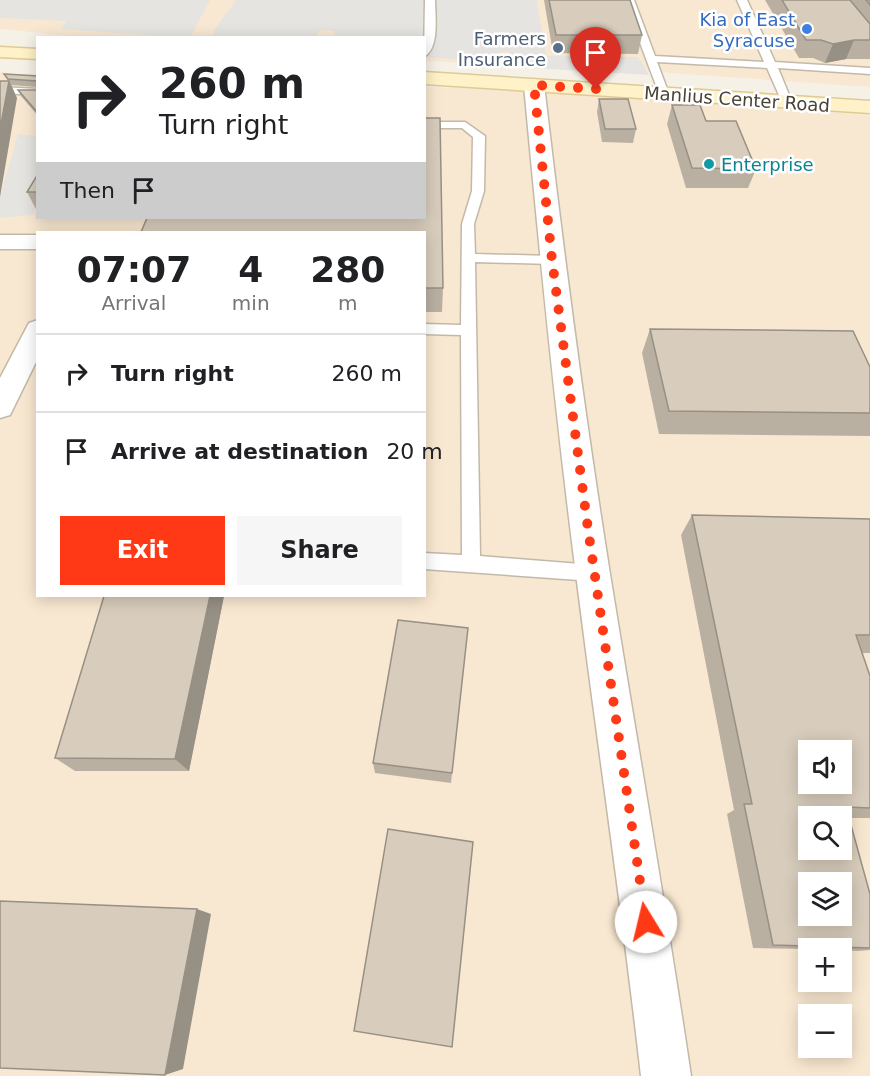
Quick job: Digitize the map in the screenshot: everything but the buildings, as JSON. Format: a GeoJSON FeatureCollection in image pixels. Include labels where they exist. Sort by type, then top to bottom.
{"type":"FeatureCollection","features":[{"type":"Feature","properties":{"kind":"main road"},"geometry":{"type":"LineString","coordinates":[[0,52],[36,54]]}},
{"type":"Feature","properties":{"kind":"main road","name":"Manlius Center Road"},"geometry":{"type":"LineString","coordinates":[[426,78],[870,107]]}},
{"type":"Feature","properties":{"kind":"street"},"geometry":{"type":"LineString","coordinates":[[534,85],[552,260],[666,1076]]}},
{"type":"Feature","properties":{"kind":"street"},"geometry":{"type":"LineString","coordinates":[[0,242],[36,242]]}},
{"type":"Feature","properties":{"kind":"street"},"geometry":{"type":"LineString","coordinates":[[0,407],[36,333]]}},
{"type":"Feature","properties":{"kind":"lane"},"geometry":{"type":"LineString","coordinates":[[426,48],[430,37],[430,0]]}},
{"type":"Feature","properties":{"kind":"lane"},"geometry":{"type":"LineString","coordinates":[[629,0],[664,94]]}},
{"type":"Feature","properties":{"kind":"lane"},"geometry":{"type":"LineString","coordinates":[[742,0],[787,102]]}},
{"type":"Feature","properties":{"kind":"lane"},"geometry":{"type":"LineString","coordinates":[[651,59],[870,71]]}},
{"type":"Feature","properties":{"kind":"lane"},"geometry":{"type":"LineString","coordinates":[[0,90],[36,92]]}},
{"type":"Feature","properties":{"kind":"lane"},"geometry":{"type":"LineString","coordinates":[[426,125],[465,125],[479,136],[478,191],[468,224],[471,563]]}},
{"type":"Feature","properties":{"kind":"lane"},"geometry":{"type":"LineString","coordinates":[[468,258],[552,260]]}},
{"type":"Feature","properties":{"kind":"lane"},"geometry":{"type":"LineString","coordinates":[[426,328],[468,330]]}},
{"type":"Feature","properties":{"kind":"lane"},"geometry":{"type":"LineString","coordinates":[[426,561],[594,573]]}},
{"type":"Feature","properties":{"kind":"shaded area"},"geometry":{"type":"Polygon","coordinates":[[[0,0],[870,0],[870,87],[656,72],[426,61],[426,36],[72,36],[0,29],[0,0]]]}},
{"type":"Feature","properties":{"kind":"shaded area"},"geometry":{"type":"Polygon","coordinates":[[[0,0],[210,0],[191,36],[61,29],[66,21],[0,18],[0,0]]]}},
{"type":"Feature","properties":{"kind":"shaded area"},"geometry":{"type":"Polygon","coordinates":[[[236,0],[537,0],[546,56],[638,57],[649,75],[516,67],[510,65],[512,57],[509,52],[501,52],[494,62],[426,57],[426,36],[335,36],[334,31],[320,30],[316,36],[213,36],[214,30],[236,0]]]}},
{"type":"Feature","properties":{"kind":"shaded area"},"geometry":{"type":"Polygon","coordinates":[[[0,72],[36,75],[36,219],[426,219],[426,87],[494,89],[870,115],[870,1076],[0,1076],[0,72]]]}},
{"type":"Feature","properties":{"kind":"shaded area"},"geometry":{"type":"Polygon","coordinates":[[[18,134],[36,136],[36,205],[32,215],[0,218],[0,197],[18,134]]]}},
{"type":"Feature","properties":{"kind":"place","name":"Kia of East Syracuse"},"geometry":{"type":"Point","coordinates":[807,29]}},
{"type":"Feature","properties":{"kind":"place","name":"Farmers Insurance"},"geometry":{"type":"Point","coordinates":[558,48]}},
{"type":"Feature","properties":{"kind":"place","name":"Enterprise"},"geometry":{"type":"Point","coordinates":[709,164]}},
{"type":"Feature","properties":{"kind":"route"},"geometry":{"type":"LineString","coordinates":[[596,89],[534,85],[552,260],[600,620],[646,922]]}}]}
